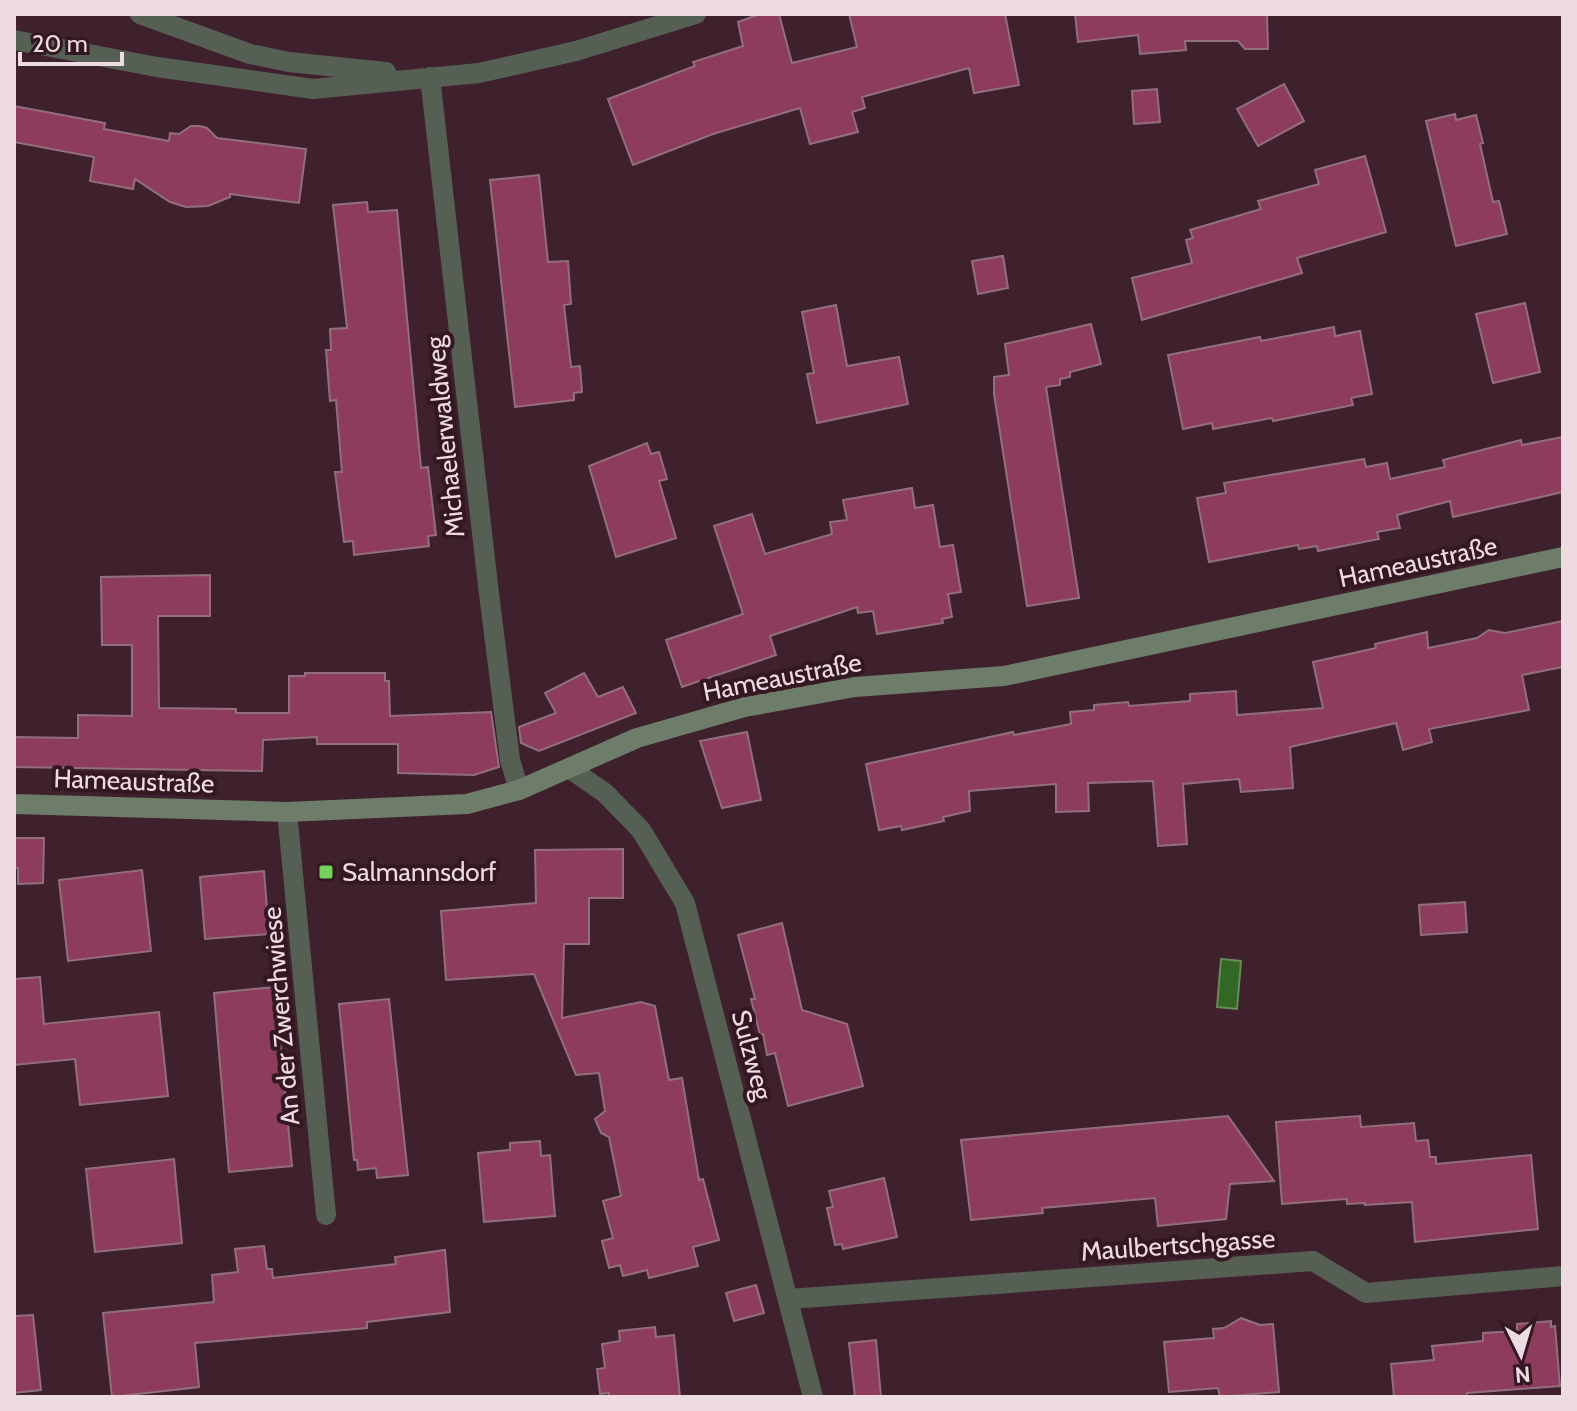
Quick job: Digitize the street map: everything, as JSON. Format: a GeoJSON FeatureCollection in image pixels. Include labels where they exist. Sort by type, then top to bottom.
{"type":"FeatureCollection","features":[{"type":"Feature","properties":{"kind":"main road","name":"Hameaustraße"},"geometry":{"type":"LineString","coordinates":[[14,804],[287,812],[467,804],[519,790],[670,726],[772,701],[855,687],[1004,676],[1563,557]]}},
{"type":"Feature","properties":{"kind":"street"},"geometry":{"type":"LineString","coordinates":[[140,14],[250,54],[289,62],[430,77]]}},
{"type":"Feature","properties":{"kind":"street"},"geometry":{"type":"LineString","coordinates":[[14,40],[157,67],[313,89],[479,73],[576,51],[696,14]]}},
{"type":"Feature","properties":{"kind":"street","name":"Michaelerwaldweg"},"geometry":{"type":"LineString","coordinates":[[430,77],[493,625],[510,760],[519,790]]}},
{"type":"Feature","properties":{"kind":"street","name":"Sulzweg"},"geometry":{"type":"LineString","coordinates":[[569,768],[605,793],[641,830],[685,903],[813,1397]]}},
{"type":"Feature","properties":{"kind":"street","name":"An der Zwerchwiese"},"geometry":{"type":"LineString","coordinates":[[287,812],[326,1215]]}},
{"type":"Feature","properties":{"kind":"street","name":"Maulbertschgasse"},"geometry":{"type":"LineString","coordinates":[[789,1299],[1313,1261],[1366,1293],[1563,1276]]}},
{"type":"Feature","properties":{"kind":"shaded area"},"geometry":{"type":"Polygon","coordinates":[[[1221,959],[1241,961],[1237,1009],[1217,1007],[1221,959]]]}},
{"type":"Feature","properties":{"kind":"building"},"geometry":{"type":"Polygon","coordinates":[[[760,14],[779,14],[792,63],[857,47],[849,14],[1005,14],[1019,85],[974,93],[969,68],[862,97],[865,108],[852,112],[858,132],[810,144],[800,108],[713,134],[633,165],[608,99],[695,66],[693,62],[743,46],[738,22],[760,14]]]}},
{"type":"Feature","properties":{"kind":"building"},"geometry":{"type":"Polygon","coordinates":[[[1075,14],[1267,14],[1268,49],[1245,49],[1238,41],[1185,41],[1186,50],[1140,54],[1138,35],[1078,42],[1075,14]]]}},
{"type":"Feature","properties":{"kind":"building"},"geometry":{"type":"Polygon","coordinates":[[[1284,84],[1304,121],[1258,146],[1237,109],[1284,84]]]}},
{"type":"Feature","properties":{"kind":"building"},"geometry":{"type":"Polygon","coordinates":[[[1157,89],[1160,122],[1134,124],[1132,91],[1157,89]]]}},
{"type":"Feature","properties":{"kind":"building"},"geometry":{"type":"Polygon","coordinates":[[[14,106],[105,123],[104,129],[169,141],[170,133],[179,134],[191,126],[200,126],[207,128],[217,138],[306,149],[299,203],[230,194],[230,197],[208,206],[186,207],[170,202],[135,179],[133,189],[90,181],[94,157],[14,142],[14,106]]]}},
{"type":"Feature","properties":{"kind":"building"},"geometry":{"type":"Polygon","coordinates":[[[1455,114],[1456,120],[1476,115],[1493,202],[1499,201],[1507,234],[1456,246],[1426,121],[1455,114]]]}},
{"type":"Feature","properties":{"kind":"building"},"geometry":{"type":"Polygon","coordinates":[[[1365,156],[1386,232],[1297,258],[1302,273],[1142,320],[1132,278],[1192,263],[1186,240],[1193,238],[1190,230],[1261,209],[1258,201],[1319,184],[1315,170],[1365,156]]]}},
{"type":"Feature","properties":{"kind":"building"},"geometry":{"type":"Polygon","coordinates":[[[539,175],[548,262],[568,261],[571,304],[564,305],[571,367],[580,366],[582,392],[574,393],[574,400],[515,407],[490,180],[539,175]]]}},
{"type":"Feature","properties":{"kind":"building"},"geometry":{"type":"Polygon","coordinates":[[[367,202],[368,212],[397,210],[421,468],[428,467],[436,535],[428,536],[429,546],[354,555],[353,541],[344,542],[335,472],[342,472],[336,400],[330,401],[326,350],[331,350],[330,329],[347,328],[333,205],[367,202]]]}},
{"type":"Feature","properties":{"kind":"building"},"geometry":{"type":"Polygon","coordinates":[[[1003,256],[1008,288],[978,294],[972,261],[1003,256]]]}},
{"type":"Feature","properties":{"kind":"building"},"geometry":{"type":"Polygon","coordinates":[[[1525,303],[1540,372],[1493,383],[1476,314],[1525,303]]]}},
{"type":"Feature","properties":{"kind":"building"},"geometry":{"type":"Polygon","coordinates":[[[836,305],[847,366],[899,357],[908,404],[817,423],[807,374],[814,373],[802,312],[836,305]]]}},
{"type":"Feature","properties":{"kind":"building"},"geometry":{"type":"Polygon","coordinates":[[[1091,324],[1101,364],[1070,372],[1070,377],[1060,379],[1060,385],[1046,387],[1079,598],[1027,606],[994,394],[994,377],[1009,375],[1005,344],[1091,324]]]}},
{"type":"Feature","properties":{"kind":"building"},"geometry":{"type":"Polygon","coordinates":[[[1334,327],[1335,336],[1360,331],[1372,394],[1351,398],[1353,405],[1273,421],[1272,418],[1213,429],[1212,423],[1183,429],[1168,355],[1260,337],[1261,341],[1334,327]]]}},
{"type":"Feature","properties":{"kind":"building"},"geometry":{"type":"Polygon","coordinates":[[[1563,437],[1563,492],[1453,517],[1450,501],[1397,515],[1400,528],[1377,532],[1379,539],[1318,551],[1317,546],[1299,549],[1298,545],[1209,562],[1197,498],[1226,493],[1224,483],[1364,459],[1366,467],[1387,463],[1390,479],[1445,467],[1443,460],[1521,440],[1522,445],[1563,437]]]}},
{"type":"Feature","properties":{"kind":"building"},"geometry":{"type":"Polygon","coordinates":[[[647,443],[651,454],[659,452],[667,479],[659,481],[676,538],[616,557],[589,466],[647,443]]]}},
{"type":"Feature","properties":{"kind":"building"},"geometry":{"type":"Polygon","coordinates":[[[912,488],[915,508],[933,505],[940,547],[953,545],[961,592],[948,594],[952,617],[942,619],[943,623],[877,634],[873,611],[858,613],[857,607],[770,636],[776,655],[682,687],[666,640],[743,614],[714,526],[752,514],[765,554],[832,534],[830,522],[847,520],[843,500],[912,488]]]}},
{"type":"Feature","properties":{"kind":"building"},"geometry":{"type":"Polygon","coordinates":[[[210,575],[210,616],[158,616],[159,708],[289,713],[289,676],[305,676],[305,673],[385,673],[385,681],[389,681],[390,716],[491,712],[499,767],[474,775],[398,773],[398,744],[317,744],[317,737],[263,740],[262,771],[14,767],[14,737],[78,738],[78,715],[132,716],[132,645],[102,645],[101,577],[210,575]]]}},
{"type":"Feature","properties":{"kind":"building"},"geometry":{"type":"Polygon","coordinates":[[[1563,621],[1563,667],[1522,675],[1529,710],[1429,729],[1432,742],[1403,750],[1396,723],[1290,747],[1293,788],[1241,792],[1239,779],[1183,784],[1187,844],[1158,846],[1153,781],[1088,783],[1089,811],[1056,812],[1056,784],[969,791],[970,811],[943,817],[944,821],[902,830],[901,826],[879,830],[866,764],[1013,732],[1014,735],[1071,724],[1070,712],[1094,710],[1094,705],[1128,702],[1129,706],[1190,701],[1190,694],[1236,691],[1237,715],[1323,708],[1313,662],[1376,648],[1375,644],[1427,632],[1428,648],[1477,638],[1489,630],[1505,633],[1563,621]]]}},
{"type":"Feature","properties":{"kind":"building"},"geometry":{"type":"Polygon","coordinates":[[[584,673],[598,697],[623,687],[636,713],[539,751],[521,743],[519,727],[556,713],[545,693],[584,673]]]}},
{"type":"Feature","properties":{"kind":"building"},"geometry":{"type":"Polygon","coordinates":[[[747,732],[761,800],[722,808],[700,741],[747,732]]]}},
{"type":"Feature","properties":{"kind":"building"},"geometry":{"type":"Polygon","coordinates":[[[14,838],[44,838],[43,883],[18,884],[18,868],[14,868],[14,838]]]}},
{"type":"Feature","properties":{"kind":"building"},"geometry":{"type":"Polygon","coordinates":[[[623,849],[623,898],[589,898],[589,944],[564,944],[562,1018],[641,1002],[655,1006],[669,1080],[682,1078],[699,1180],[703,1179],[719,1240],[693,1247],[698,1266],[649,1278],[647,1270],[623,1276],[620,1265],[609,1268],[602,1241],[613,1238],[603,1201],[621,1196],[609,1137],[601,1133],[595,1119],[605,1111],[599,1073],[576,1075],[534,974],[446,980],[441,911],[536,903],[535,850],[623,849]]]}},
{"type":"Feature","properties":{"kind":"building"},"geometry":{"type":"Polygon","coordinates":[[[142,870],[151,951],[68,961],[59,880],[142,870]]]}},
{"type":"Feature","properties":{"kind":"building"},"geometry":{"type":"Polygon","coordinates":[[[264,871],[269,934],[205,939],[200,877],[264,871]]]}},
{"type":"Feature","properties":{"kind":"building"},"geometry":{"type":"Polygon","coordinates":[[[1465,902],[1467,932],[1421,935],[1419,905],[1465,902]]]}},
{"type":"Feature","properties":{"kind":"building"},"geometry":{"type":"Polygon","coordinates":[[[782,923],[802,1010],[847,1024],[863,1086],[788,1106],[775,1053],[767,1055],[763,1034],[760,1035],[751,999],[755,999],[738,935],[782,923]]]}},
{"type":"Feature","properties":{"kind":"building"},"geometry":{"type":"Polygon","coordinates":[[[40,977],[44,1024],[159,1012],[168,1096],[80,1105],[75,1059],[14,1065],[14,979],[40,977]]]}},
{"type":"Feature","properties":{"kind":"building"},"geometry":{"type":"Polygon","coordinates":[[[275,987],[292,1166],[229,1172],[214,993],[275,987]]]}},
{"type":"Feature","properties":{"kind":"building"},"geometry":{"type":"Polygon","coordinates":[[[389,999],[408,1175],[377,1178],[376,1168],[358,1170],[357,1160],[354,1160],[339,1004],[389,999]]]}},
{"type":"Feature","properties":{"kind":"building"},"geometry":{"type":"Polygon","coordinates":[[[1228,1116],[1274,1181],[1230,1184],[1226,1219],[1158,1226],[1155,1198],[1042,1208],[1043,1213],[971,1220],[961,1140],[1228,1116]]]}},
{"type":"Feature","properties":{"kind":"building"},"geometry":{"type":"Polygon","coordinates":[[[1360,1116],[1361,1127],[1414,1123],[1416,1141],[1428,1140],[1430,1157],[1436,1157],[1436,1164],[1531,1155],[1538,1229],[1415,1242],[1412,1202],[1365,1205],[1347,1204],[1347,1199],[1282,1204],[1276,1122],[1360,1116]]]}},
{"type":"Feature","properties":{"kind":"building"},"geometry":{"type":"Polygon","coordinates":[[[540,1141],[541,1156],[550,1155],[555,1216],[484,1222],[478,1153],[510,1150],[510,1143],[540,1141]]]}},
{"type":"Feature","properties":{"kind":"building"},"geometry":{"type":"Polygon","coordinates":[[[174,1159],[182,1243],[95,1252],[86,1169],[174,1159]]]}},
{"type":"Feature","properties":{"kind":"building"},"geometry":{"type":"Polygon","coordinates":[[[884,1178],[897,1237],[843,1249],[842,1244],[835,1245],[827,1208],[833,1207],[829,1191],[884,1178]]]}},
{"type":"Feature","properties":{"kind":"building"},"geometry":{"type":"Polygon","coordinates":[[[264,1246],[267,1269],[272,1269],[273,1278],[396,1264],[395,1257],[445,1250],[450,1312],[367,1322],[367,1328],[195,1343],[199,1387],[112,1397],[103,1313],[214,1302],[212,1275],[238,1272],[235,1249],[264,1246]]]}},
{"type":"Feature","properties":{"kind":"building"},"geometry":{"type":"Polygon","coordinates":[[[756,1285],[764,1313],[734,1321],[726,1293],[756,1285]]]}},
{"type":"Feature","properties":{"kind":"building"},"geometry":{"type":"Polygon","coordinates":[[[33,1315],[41,1390],[14,1393],[14,1316],[33,1315]]]}},
{"type":"Feature","properties":{"kind":"building"},"geometry":{"type":"Polygon","coordinates":[[[1241,1318],[1260,1325],[1273,1324],[1279,1392],[1220,1397],[1218,1388],[1169,1392],[1164,1342],[1214,1338],[1213,1329],[1224,1328],[1241,1318]]]}},
{"type":"Feature","properties":{"kind":"building"},"geometry":{"type":"Polygon","coordinates":[[[1551,1321],[1551,1327],[1555,1326],[1560,1386],[1467,1393],[1467,1397],[1394,1397],[1391,1364],[1434,1360],[1432,1346],[1483,1341],[1483,1333],[1517,1331],[1517,1324],[1551,1321]]]}},
{"type":"Feature","properties":{"kind":"building"},"geometry":{"type":"Polygon","coordinates":[[[655,1327],[656,1337],[674,1335],[680,1397],[609,1397],[609,1393],[600,1394],[597,1369],[605,1368],[602,1344],[620,1341],[619,1331],[655,1327]]]}},
{"type":"Feature","properties":{"kind":"building"},"geometry":{"type":"Polygon","coordinates":[[[876,1340],[881,1397],[855,1397],[849,1343],[876,1340]]]}},
{"type":"Feature","properties":{"kind":"place","name":"Salmannsdorf"},"geometry":{"type":"Point","coordinates":[326,872]}}]}
